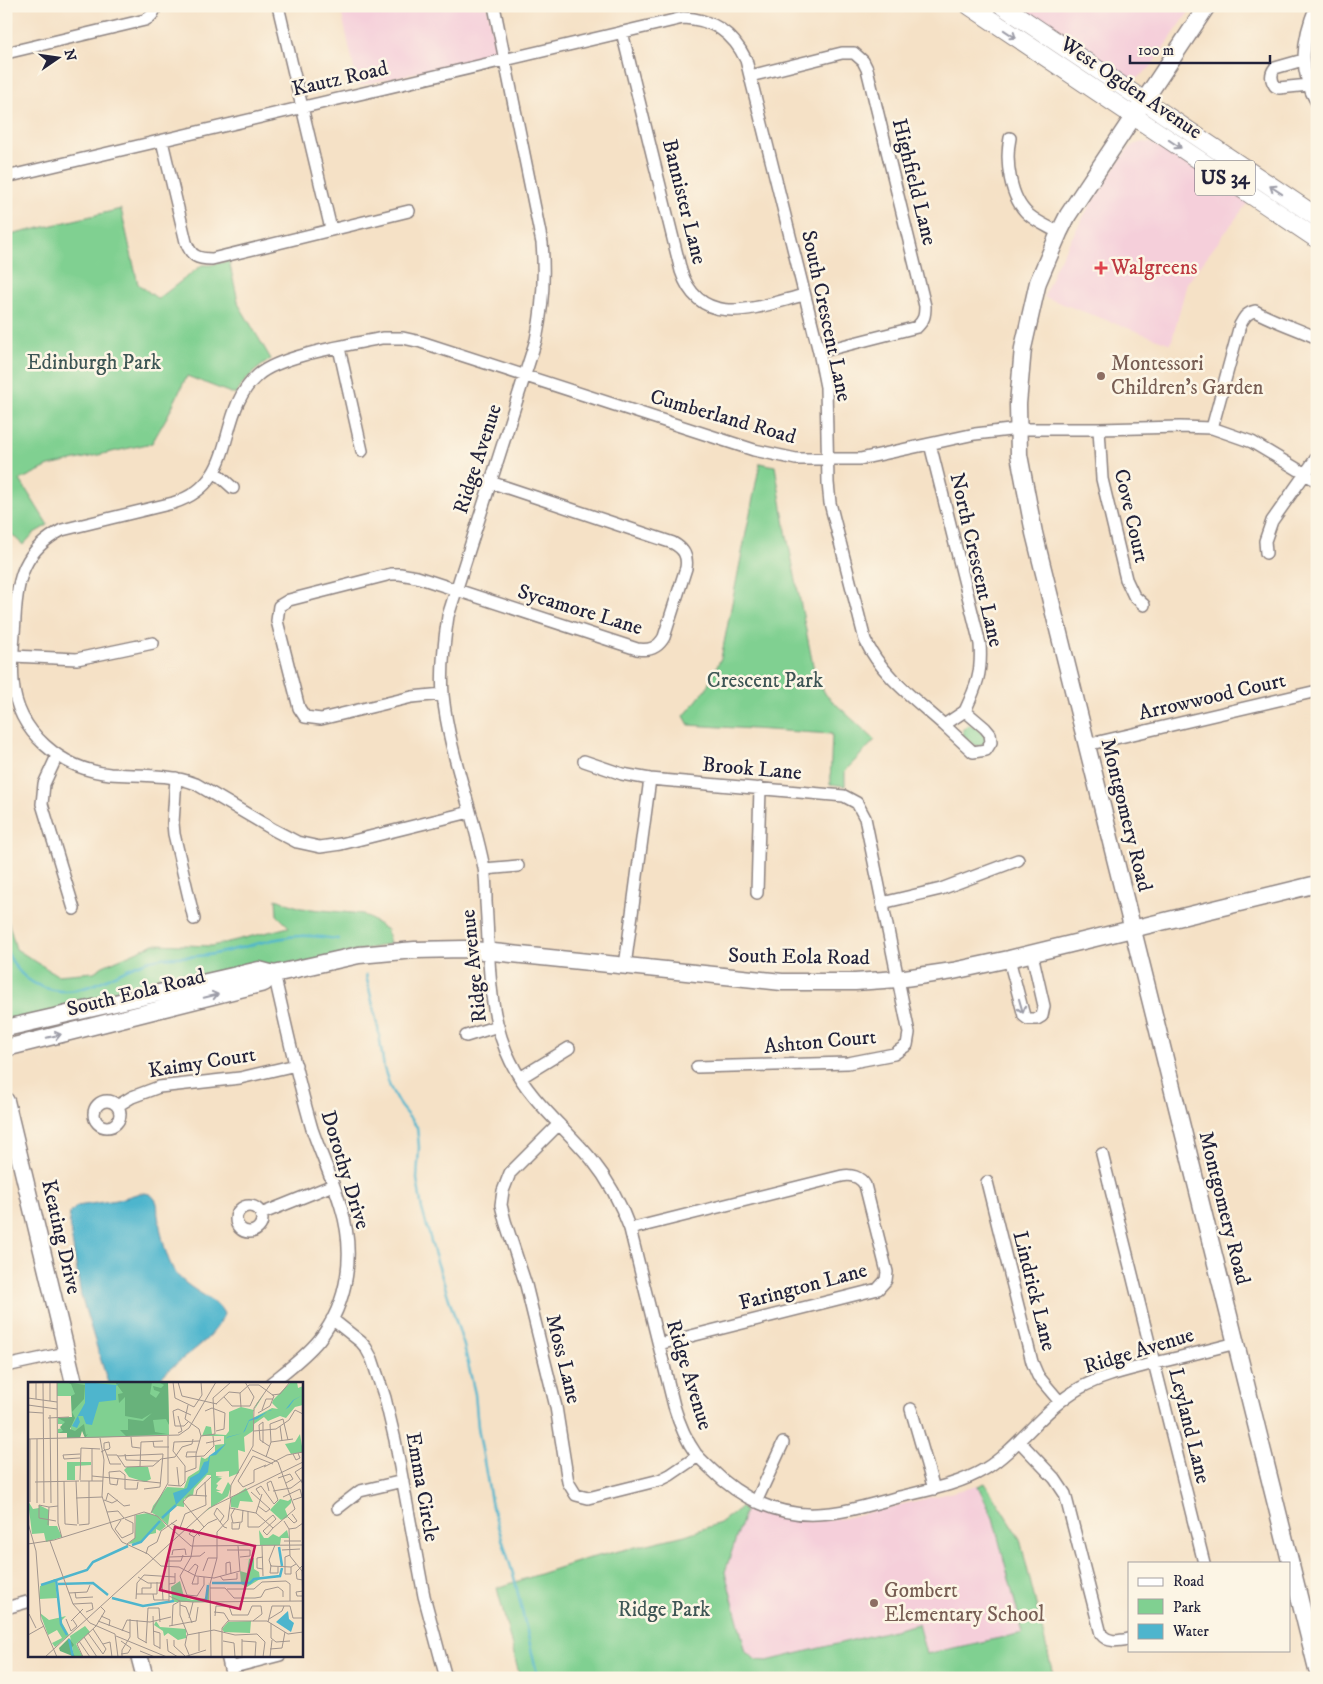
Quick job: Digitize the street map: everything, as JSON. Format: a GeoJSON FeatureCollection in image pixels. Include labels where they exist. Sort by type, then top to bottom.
{"type":"FeatureCollection","features":[{"type":"Feature","properties":{"kind":"main road","name":"West Ogden Avenue"},"geometry":{"type":"LineString","coordinates":[[970,6],[1317,239]]}},
{"type":"Feature","properties":{"kind":"main road","name":"West Ogden Avenue"},"geometry":{"type":"LineString","coordinates":[[1003,6],[1317,217]]}},
{"type":"Feature","properties":{"kind":"street"},"geometry":{"type":"LineString","coordinates":[[6,53],[145,20],[154,12],[155,6]]}},
{"type":"Feature","properties":{"kind":"street"},"geometry":{"type":"LineString","coordinates":[[278,6],[331,229]]}},
{"type":"Feature","properties":{"kind":"street","name":"Ridge Avenue"},"geometry":{"type":"LineString","coordinates":[[494,6],[540,228],[545,269],[544,294],[536,340],[448,616],[444,646],[443,694],[450,734],[484,869],[490,982],[498,1026],[510,1060],[520,1078],[533,1096],[592,1159],[616,1195],[630,1229],[678,1419],[690,1444],[698,1456],[727,1485],[756,1502],[788,1512],[828,1513],[934,1489],[960,1481],[983,1470],[1000,1458],[1060,1402],[1080,1388],[1098,1379],[1236,1343]]}},
{"type":"Feature","properties":{"kind":"street","name":"Montgomery Road"},"geometry":{"type":"LineString","coordinates":[[1207,6],[1093,176],[1058,233],[1038,282],[1027,325],[1018,391],[1019,455],[1028,507],[1086,745],[1317,1669]]}},
{"type":"Feature","properties":{"kind":"street"},"geometry":{"type":"LineString","coordinates":[[1316,6],[1307,29],[1303,60],[1309,85],[1317,103]]}},
{"type":"Feature","properties":{"kind":"street","name":"Kautz Road"},"geometry":{"type":"LineString","coordinates":[[6,177],[683,18]]}},
{"type":"Feature","properties":{"kind":"street","name":"South Crescent Lane"},"geometry":{"type":"LineString","coordinates":[[683,18],[697,18],[722,29],[740,48],[746,60],[819,352],[826,387],[830,502],[865,640],[877,662],[891,678],[973,752],[986,750],[991,742],[990,734],[966,711]]}},
{"type":"Feature","properties":{"kind":"street","name":"Bannister Lane"},"geometry":{"type":"LineString","coordinates":[[622,32],[681,271],[687,286],[704,304],[726,311],[746,310],[804,296]]}},
{"type":"Feature","properties":{"kind":"street","name":"Highfield Lane"},"geometry":{"type":"LineString","coordinates":[[750,76],[842,53],[854,54],[860,57],[867,69],[926,315],[923,322],[916,327],[819,352]]}},
{"type":"Feature","properties":{"kind":"street"},"geometry":{"type":"LineString","coordinates":[[1303,60],[1275,68],[1271,77],[1275,86],[1279,88],[1309,85]]}},
{"type":"Feature","properties":{"kind":"street"},"geometry":{"type":"LineString","coordinates":[[1010,138],[1007,160],[1016,198],[1027,214],[1058,233]]}},
{"type":"Feature","properties":{"kind":"street"},"geometry":{"type":"LineString","coordinates":[[162,140],[186,242],[189,251],[195,257],[212,259],[409,211]]}},
{"type":"Feature","properties":{"kind":"street"},"geometry":{"type":"LineString","coordinates":[[1212,428],[1244,316],[1249,312],[1255,311],[1266,318],[1317,338]]}},
{"type":"Feature","properties":{"kind":"street","name":"Cumberland Road"},"geometry":{"type":"LineString","coordinates":[[470,812],[341,844],[320,847],[297,842],[285,836],[196,784],[176,778],[100,773],[77,766],[57,756],[34,734],[22,714],[15,695],[13,656],[16,595],[23,568],[30,556],[41,544],[50,536],[62,530],[183,500],[201,488],[215,472],[238,403],[244,391],[258,375],[277,364],[382,338],[404,338],[421,342],[754,450],[796,459],[860,459],[975,434],[1019,429],[1099,430],[1180,426],[1212,428],[1240,437],[1262,447],[1317,481]]}},
{"type":"Feature","properties":{"kind":"street"},"geometry":{"type":"LineString","coordinates":[[339,348],[362,451]]}},
{"type":"Feature","properties":{"kind":"street","name":"Cove Court"},"geometry":{"type":"LineString","coordinates":[[1099,430],[1102,478],[1126,579],[1134,596],[1144,605]]}},
{"type":"Feature","properties":{"kind":"street","name":"North Crescent Lane"},"geometry":{"type":"LineString","coordinates":[[930,444],[980,644],[979,679],[966,711]]}},
{"type":"Feature","properties":{"kind":"street"},"geometry":{"type":"LineString","coordinates":[[1266,553],[1265,541],[1272,521],[1317,457]]}},
{"type":"Feature","properties":{"kind":"street"},"geometry":{"type":"LineString","coordinates":[[215,472],[232,488]]}},
{"type":"Feature","properties":{"kind":"street","name":"Sycamore Lane"},"geometry":{"type":"LineString","coordinates":[[456,590],[636,649],[649,650],[660,643],[664,637],[686,568],[687,562],[683,551],[673,543],[490,482]]}},
{"type":"Feature","properties":{"kind":"street"},"geometry":{"type":"LineString","coordinates":[[443,694],[412,697],[321,719],[305,717],[299,708],[277,622],[279,606],[289,600],[391,574],[408,575],[456,590]]}},
{"type":"Feature","properties":{"kind":"street"},"geometry":{"type":"LineString","coordinates":[[13,656],[77,659],[153,643]]}},
{"type":"Feature","properties":{"kind":"street","name":"Arrowwood Court"},"geometry":{"type":"LineString","coordinates":[[1086,745],[1317,691]]}},
{"type":"Feature","properties":{"kind":"street"},"geometry":{"type":"LineString","coordinates":[[944,725],[966,711]]}},
{"type":"Feature","properties":{"kind":"street"},"geometry":{"type":"LineString","coordinates":[[57,756],[44,784],[42,804],[74,909]]}},
{"type":"Feature","properties":{"kind":"street","name":"Brook Lane"},"geometry":{"type":"LineString","coordinates":[[584,761],[622,774],[650,779],[844,796],[857,804],[865,818],[898,979]]}},
{"type":"Feature","properties":{"kind":"street"},"geometry":{"type":"LineString","coordinates":[[176,778],[174,834],[194,919]]}},
{"type":"Feature","properties":{"kind":"street"},"geometry":{"type":"LineString","coordinates":[[625,966],[650,779]]}},
{"type":"Feature","properties":{"kind":"street"},"geometry":{"type":"LineString","coordinates":[[757,893],[760,788]]}},
{"type":"Feature","properties":{"kind":"street"},"geometry":{"type":"LineString","coordinates":[[882,903],[941,889],[1018,860]]}},
{"type":"Feature","properties":{"kind":"street"},"geometry":{"type":"LineString","coordinates":[[484,869],[518,866]]}},
{"type":"Feature","properties":{"kind":"street","name":"South Eola Road"},"geometry":{"type":"LineString","coordinates":[[6,1028],[258,970],[274,974],[359,955],[439,949],[489,951],[782,982],[855,982],[898,979],[953,971],[1032,954],[1317,884]]}},
{"type":"Feature","properties":{"kind":"street"},"geometry":{"type":"LineString","coordinates":[[1009,959],[1024,1016],[1028,1019],[1037,1019],[1042,1016],[1044,1006],[1032,954]]}},
{"type":"Feature","properties":{"kind":"street","name":"South Eola Road"},"geometry":{"type":"LineString","coordinates":[[6,1048],[264,983],[274,974]]}},
{"type":"Feature","properties":{"kind":"street","name":"Dorothy Drive"},"geometry":{"type":"LineString","coordinates":[[272,1382],[319,1340],[332,1319],[344,1289],[349,1259],[344,1218],[312,1128],[274,974]]}},
{"type":"Feature","properties":{"kind":"street","name":"Ashton Court"},"geometry":{"type":"LineString","coordinates":[[697,1067],[848,1063],[894,1054],[907,1045],[909,1033],[898,979]]}},
{"type":"Feature","properties":{"kind":"street"},"geometry":{"type":"LineString","coordinates":[[466,1036],[498,1026]]}},
{"type":"Feature","properties":{"kind":"street"},"geometry":{"type":"LineString","coordinates":[[520,1078],[569,1048]]}},
{"type":"Feature","properties":{"kind":"street","name":"Kaimy Court"},"geometry":{"type":"LineString","coordinates":[[117,1106],[132,1097],[159,1087],[240,1078],[296,1065]]}},
{"type":"Feature","properties":{"kind":"street","name":"Keating Drive"},"geometry":{"type":"LineString","coordinates":[[6,1100],[74,1382]]}},
{"type":"Feature","properties":{"kind":"street","name":"Moss Lane"},"geometry":{"type":"LineString","coordinates":[[559,1124],[510,1173],[503,1191],[501,1205],[524,1277],[556,1407],[568,1482],[576,1495],[588,1498],[665,1478],[698,1456]]}},
{"type":"Feature","properties":{"kind":"street","name":"Leyland Lane"},"geometry":{"type":"LineString","coordinates":[[1102,1154],[1204,1562]]}},
{"type":"Feature","properties":{"kind":"street","name":"Farington Lane"},"geometry":{"type":"LineString","coordinates":[[630,1229],[842,1176],[851,1176],[859,1179],[865,1186],[885,1265],[886,1280],[878,1289],[659,1344]]}},
{"type":"Feature","properties":{"kind":"street","name":"Lindrick Lane"},"geometry":{"type":"LineString","coordinates":[[988,1182],[1032,1362],[1038,1376],[1060,1402]]}},
{"type":"Feature","properties":{"kind":"street"},"geometry":{"type":"LineString","coordinates":[[261,1214],[333,1185]]}},
{"type":"Feature","properties":{"kind":"street","name":"Emma Circle"},"geometry":{"type":"LineString","coordinates":[[332,1319],[361,1342],[372,1359],[390,1417],[424,1596],[446,1678]]}},
{"type":"Feature","properties":{"kind":"street"},"geometry":{"type":"LineString","coordinates":[[6,1366],[66,1352]]}},
{"type":"Feature","properties":{"kind":"street"},"geometry":{"type":"LineString","coordinates":[[911,1409],[934,1489]]}},
{"type":"Feature","properties":{"kind":"street"},"geometry":{"type":"LineString","coordinates":[[1019,1441],[1055,1479],[1065,1494],[1101,1634],[1105,1639],[1112,1641],[1128,1639]]}},
{"type":"Feature","properties":{"kind":"street"},"geometry":{"type":"LineString","coordinates":[[756,1502],[783,1443]]}},
{"type":"Feature","properties":{"kind":"street"},"geometry":{"type":"LineString","coordinates":[[338,1508],[360,1491],[403,1481]]}},
{"type":"Feature","properties":{"kind":"street"},"geometry":{"type":"LineString","coordinates":[[6,1608],[28,1602]]}},
{"type":"Feature","properties":{"kind":"street"},"geometry":{"type":"LineString","coordinates":[[139,1656],[145,1678]]}},
{"type":"Feature","properties":{"kind":"street"},"geometry":{"type":"LineString","coordinates":[[227,1656],[231,1673],[277,1656]]}},
{"type":"Feature","properties":{"kind":"shaded area"},"geometry":{"type":"Polygon","coordinates":[[[340,6],[487,6],[498,54],[358,86],[340,6]]]}},
{"type":"Feature","properties":{"kind":"shaded area"},"geometry":{"type":"Polygon","coordinates":[[[1013,6],[1193,6],[1150,68],[1137,78],[1122,77],[1013,6]]]}},
{"type":"Feature","properties":{"kind":"shaded area"},"geometry":{"type":"Polygon","coordinates":[[[1142,142],[1152,143],[1249,201],[1187,283],[1171,344],[1044,297],[1055,268],[1090,205],[1126,151],[1133,145],[1142,142]]]}},
{"type":"Feature","properties":{"kind":"shaded area","name":"Gombert Elementary School"},"geometry":{"type":"Polygon","coordinates":[[[978,1486],[993,1518],[1023,1633],[926,1655],[924,1650],[867,1637],[767,1661],[756,1660],[746,1652],[725,1573],[746,1507],[781,1518],[816,1521],[845,1518],[978,1486]]]}},
{"type":"Feature","properties":{"kind":"green space","name":"Edinburgh Park"},"geometry":{"type":"Polygon","coordinates":[[[121,209],[138,284],[158,299],[202,265],[229,261],[239,305],[271,359],[251,375],[236,395],[187,376],[152,443],[49,466],[20,480],[48,525],[34,533],[23,545],[6,529],[6,236],[121,209]]]}},
{"type":"Feature","properties":{"kind":"green space","name":"Crescent Park"},"geometry":{"type":"Polygon","coordinates":[[[760,463],[775,466],[815,675],[826,695],[875,740],[845,771],[845,786],[830,784],[832,734],[689,725],[684,716],[706,689],[721,658],[760,463]]]}},
{"type":"Feature","properties":{"kind":"green space"},"geometry":{"type":"Polygon","coordinates":[[[968,725],[977,728],[984,735],[985,742],[982,745],[976,746],[963,735],[963,729],[968,725]]]}},
{"type":"Feature","properties":{"kind":"green space"},"geometry":{"type":"Polygon","coordinates":[[[276,899],[301,908],[363,914],[387,930],[390,944],[6,1028],[6,914],[16,949],[57,975],[94,972],[103,966],[154,944],[212,946],[289,927],[277,915],[276,899]]]}},
{"type":"Feature","properties":{"kind":"green space","name":"Ridge Park"},"geometry":{"type":"Polygon","coordinates":[[[985,1483],[1020,1539],[1054,1678],[520,1678],[497,1588],[586,1559],[685,1535],[720,1523],[741,1507],[745,1511],[725,1572],[746,1652],[756,1660],[767,1661],[918,1624],[926,1654],[1023,1633],[993,1518],[978,1486],[985,1483]]]}},
{"type":"Feature","properties":{"kind":"water"},"geometry":{"type":"Polygon","coordinates":[[[146,1193],[156,1200],[165,1247],[176,1274],[215,1303],[224,1314],[211,1334],[157,1382],[108,1382],[81,1296],[69,1222],[70,1213],[77,1206],[117,1200],[146,1193]]]}},
{"type":"Feature","properties":{"kind":"waterway"},"geometry":{"type":"LineString","coordinates":[[6,950],[15,966],[34,983],[50,989],[72,991],[95,984],[157,958],[219,953],[288,937],[310,936],[338,939]]}},
{"type":"Feature","properties":{"kind":"waterway"},"geometry":{"type":"LineString","coordinates":[[366,975],[378,1028],[384,1068],[390,1087],[400,1106],[417,1127],[419,1147],[417,1179],[422,1209],[464,1346],[475,1394],[478,1427],[492,1507],[514,1577],[538,1678]]}},
{"type":"Feature","properties":{"kind":"place","name":"Walgreens"},"geometry":{"type":"Point","coordinates":[1101,268]}},
{"type":"Feature","properties":{"kind":"place","name":"Montessori Children's Garden"},"geometry":{"type":"Point","coordinates":[1101,376]}},
{"type":"Feature","properties":{"kind":"place","name":"Gombert Elementary School"},"geometry":{"type":"Point","coordinates":[874,1603]}}]}
